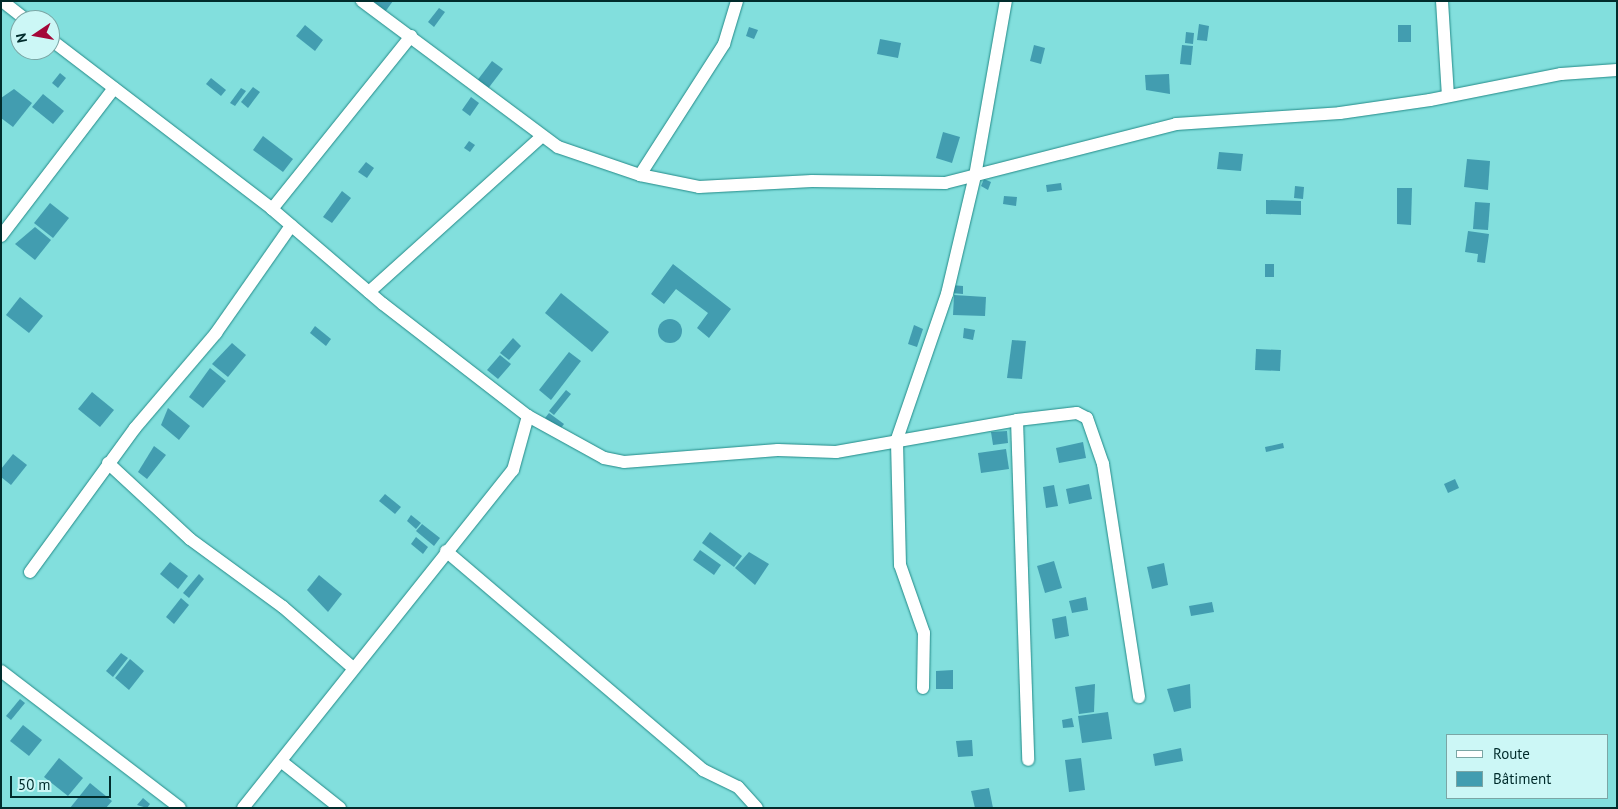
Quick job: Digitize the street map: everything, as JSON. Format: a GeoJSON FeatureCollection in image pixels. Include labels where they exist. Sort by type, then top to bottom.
{"type":"FeatureCollection","features":[{"type":"Feature","properties":{"kind":"street"},"geometry":{"type":"LineString","coordinates":[[2,1],[13,10]]}},
{"type":"Feature","properties":{"kind":"street"},"geometry":{"type":"LineString","coordinates":[[362,1],[558,147],[640,175],[699,187],[812,181],[944,183],[1176,124],[1340,113],[1448,96],[1561,74],[1617,70]]}},
{"type":"Feature","properties":{"kind":"street"},"geometry":{"type":"LineString","coordinates":[[640,175],[724,44],[737,1]]}},
{"type":"Feature","properties":{"kind":"street"},"geometry":{"type":"LineString","coordinates":[[923,688],[924,633],[900,565],[897,439],[947,294],[975,176],[1006,1]]}},
{"type":"Feature","properties":{"kind":"street"},"geometry":{"type":"LineString","coordinates":[[1442,1],[1448,96]]}},
{"type":"Feature","properties":{"kind":"street"},"geometry":{"type":"LineString","coordinates":[[272,209],[410,36]]}},
{"type":"Feature","properties":{"kind":"street"},"geometry":{"type":"LineString","coordinates":[[60,47],[272,209],[370,292],[528,416],[583,450],[624,462],[778,450],[836,452],[897,439],[1017,420],[1077,413],[1093,427],[1104,464],[1139,697]]}},
{"type":"Feature","properties":{"kind":"street"},"geometry":{"type":"LineString","coordinates":[[1,236],[114,88]]}},
{"type":"Feature","properties":{"kind":"street"},"geometry":{"type":"LineString","coordinates":[[370,292],[542,136]]}},
{"type":"Feature","properties":{"kind":"street"},"geometry":{"type":"LineString","coordinates":[[30,572],[108,463],[205,348],[292,226]]}},
{"type":"Feature","properties":{"kind":"street"},"geometry":{"type":"LineString","coordinates":[[243,808],[282,762],[352,667],[513,470],[528,416]]}},
{"type":"Feature","properties":{"kind":"street"},"geometry":{"type":"LineString","coordinates":[[1017,420],[1028,760]]}},
{"type":"Feature","properties":{"kind":"street"},"geometry":{"type":"LineString","coordinates":[[108,463],[190,539],[283,607],[352,667]]}},
{"type":"Feature","properties":{"kind":"street"},"geometry":{"type":"LineString","coordinates":[[446,551],[703,770],[738,788],[757,808]]}},
{"type":"Feature","properties":{"kind":"street"},"geometry":{"type":"LineString","coordinates":[[1,671],[180,808]]}},
{"type":"Feature","properties":{"kind":"street"},"geometry":{"type":"LineString","coordinates":[[282,762],[340,808]]}},
{"type":"Feature","properties":{"kind":"building"},"geometry":{"type":"Polygon","coordinates":[[[371,1],[393,1],[385,12],[371,1]]]}},
{"type":"Feature","properties":{"kind":"building"},"geometry":{"type":"Polygon","coordinates":[[[439,8],[445,12],[434,27],[428,22],[439,8]]]}},
{"type":"Feature","properties":{"kind":"building"},"geometry":{"type":"Polygon","coordinates":[[[1199,24],[1209,26],[1207,41],[1197,40],[1199,24]]]}},
{"type":"Feature","properties":{"kind":"building"},"geometry":{"type":"Polygon","coordinates":[[[305,25],[323,40],[315,51],[296,36],[305,25]]]}},
{"type":"Feature","properties":{"kind":"building"},"geometry":{"type":"Polygon","coordinates":[[[1398,25],[1411,25],[1411,42],[1398,42],[1398,25]]]}},
{"type":"Feature","properties":{"kind":"building"},"geometry":{"type":"Polygon","coordinates":[[[749,27],[758,30],[754,39],[746,36],[749,27]]]}},
{"type":"Feature","properties":{"kind":"building"},"geometry":{"type":"Polygon","coordinates":[[[1186,32],[1194,33],[1193,44],[1185,43],[1186,32]]]}},
{"type":"Feature","properties":{"kind":"building"},"geometry":{"type":"Polygon","coordinates":[[[880,39],[901,43],[898,58],[877,54],[880,39]]]}},
{"type":"Feature","properties":{"kind":"building"},"geometry":{"type":"Polygon","coordinates":[[[1034,45],[1045,48],[1041,64],[1030,61],[1034,45]]]}},
{"type":"Feature","properties":{"kind":"building"},"geometry":{"type":"Polygon","coordinates":[[[1182,45],[1193,46],[1191,65],[1180,64],[1182,45]]]}},
{"type":"Feature","properties":{"kind":"building"},"geometry":{"type":"Polygon","coordinates":[[[492,61],[503,69],[487,90],[476,82],[492,61]]]}},
{"type":"Feature","properties":{"kind":"building"},"geometry":{"type":"Polygon","coordinates":[[[60,73],[66,78],[58,88],[52,83],[60,73]]]}},
{"type":"Feature","properties":{"kind":"building"},"geometry":{"type":"Polygon","coordinates":[[[1169,74],[1170,94],[1146,90],[1145,75],[1169,74]]]}},
{"type":"Feature","properties":{"kind":"building"},"geometry":{"type":"Polygon","coordinates":[[[211,78],[226,90],[221,96],[206,84],[211,78]]]}},
{"type":"Feature","properties":{"kind":"building"},"geometry":{"type":"Polygon","coordinates":[[[253,87],[260,92],[248,108],[241,102],[253,87]]]}},
{"type":"Feature","properties":{"kind":"building"},"geometry":{"type":"Polygon","coordinates":[[[241,88],[246,91],[235,106],[230,103],[241,88]]]}},
{"type":"Feature","properties":{"kind":"building"},"geometry":{"type":"Polygon","coordinates":[[[14,89],[32,103],[13,127],[1,118],[1,98],[14,89]]]}},
{"type":"Feature","properties":{"kind":"building"},"geometry":{"type":"Polygon","coordinates":[[[43,94],[64,111],[53,124],[32,107],[43,94]]]}},
{"type":"Feature","properties":{"kind":"building"},"geometry":{"type":"Polygon","coordinates":[[[471,97],[479,103],[470,116],[462,110],[471,97]]]}},
{"type":"Feature","properties":{"kind":"building"},"geometry":{"type":"Polygon","coordinates":[[[943,132],[960,137],[952,163],[936,158],[943,132]]]}},
{"type":"Feature","properties":{"kind":"building"},"geometry":{"type":"Polygon","coordinates":[[[263,136],[293,159],[283,172],[253,150],[263,136]]]}},
{"type":"Feature","properties":{"kind":"building"},"geometry":{"type":"Polygon","coordinates":[[[469,141],[475,145],[470,152],[464,148],[469,141]]]}},
{"type":"Feature","properties":{"kind":"building"},"geometry":{"type":"Polygon","coordinates":[[[1219,152],[1243,154],[1241,171],[1217,169],[1219,152]]]}},
{"type":"Feature","properties":{"kind":"building"},"geometry":{"type":"Polygon","coordinates":[[[1467,159],[1490,161],[1488,190],[1464,187],[1467,159]]]}},
{"type":"Feature","properties":{"kind":"building"},"geometry":{"type":"Polygon","coordinates":[[[366,162],[374,168],[367,178],[358,172],[366,162]]]}},
{"type":"Feature","properties":{"kind":"building"},"geometry":{"type":"Polygon","coordinates":[[[984,179],[991,182],[988,190],[981,186],[984,179]]]}},
{"type":"Feature","properties":{"kind":"building"},"geometry":{"type":"Polygon","coordinates":[[[1061,183],[1062,190],[1047,192],[1046,185],[1061,183]]]}},
{"type":"Feature","properties":{"kind":"building"},"geometry":{"type":"Polygon","coordinates":[[[1295,186],[1304,187],[1303,199],[1294,198],[1295,186]]]}},
{"type":"Feature","properties":{"kind":"building"},"geometry":{"type":"Polygon","coordinates":[[[1397,188],[1412,188],[1411,225],[1397,224],[1397,188]]]}},
{"type":"Feature","properties":{"kind":"building"},"geometry":{"type":"Polygon","coordinates":[[[342,191],[351,198],[332,223],[323,217],[342,191]]]}},
{"type":"Feature","properties":{"kind":"building"},"geometry":{"type":"Polygon","coordinates":[[[1004,196],[1017,197],[1016,206],[1003,204],[1004,196]]]}},
{"type":"Feature","properties":{"kind":"building"},"geometry":{"type":"Polygon","coordinates":[[[1266,200],[1301,201],[1301,215],[1266,214],[1266,200]]]}},
{"type":"Feature","properties":{"kind":"building"},"geometry":{"type":"Polygon","coordinates":[[[1475,202],[1490,203],[1488,230],[1473,229],[1475,202]]]}},
{"type":"Feature","properties":{"kind":"building"},"geometry":{"type":"Polygon","coordinates":[[[50,203],[69,218],[53,238],[34,223],[50,203]]]}},
{"type":"Feature","properties":{"kind":"building"},"geometry":{"type":"Polygon","coordinates":[[[35,227],[51,240],[35,260],[15,244],[35,227]]]}},
{"type":"Feature","properties":{"kind":"building"},"geometry":{"type":"Polygon","coordinates":[[[1468,231],[1489,234],[1485,263],[1477,262],[1478,254],[1465,252],[1468,231]]]}},
{"type":"Feature","properties":{"kind":"building"},"geometry":{"type":"Polygon","coordinates":[[[673,264],[731,309],[709,338],[697,328],[708,313],[676,289],[664,304],[651,294],[673,264]]]}},
{"type":"Feature","properties":{"kind":"building"},"geometry":{"type":"Polygon","coordinates":[[[1265,264],[1274,264],[1274,277],[1265,277],[1265,264]]]}},
{"type":"Feature","properties":{"kind":"building"},"geometry":{"type":"Polygon","coordinates":[[[951,285],[963,286],[963,294],[951,293],[951,285]]]}},
{"type":"Feature","properties":{"kind":"building"},"geometry":{"type":"Polygon","coordinates":[[[561,293],[609,332],[592,352],[545,313],[561,293]]]}},
{"type":"Feature","properties":{"kind":"building"},"geometry":{"type":"Polygon","coordinates":[[[954,295],[986,297],[985,316],[953,315],[954,295]]]}},
{"type":"Feature","properties":{"kind":"building"},"geometry":{"type":"Polygon","coordinates":[[[20,297],[43,316],[29,333],[6,315],[20,297]]]}},
{"type":"Feature","properties":{"kind":"building"},"geometry":{"type":"Polygon","coordinates":[[[670,319],[679,322],[682,331],[679,340],[670,343],[661,340],[658,331],[661,322],[670,319]]]}},
{"type":"Feature","properties":{"kind":"building"},"geometry":{"type":"Polygon","coordinates":[[[914,325],[923,329],[917,347],[908,344],[914,325]]]}},
{"type":"Feature","properties":{"kind":"building"},"geometry":{"type":"Polygon","coordinates":[[[315,326],[331,339],[326,346],[310,333],[315,326]]]}},
{"type":"Feature","properties":{"kind":"building"},"geometry":{"type":"Polygon","coordinates":[[[964,328],[975,330],[973,340],[963,338],[964,328]]]}},
{"type":"Feature","properties":{"kind":"building"},"geometry":{"type":"Polygon","coordinates":[[[513,338],[521,346],[509,360],[500,353],[513,338]]]}},
{"type":"Feature","properties":{"kind":"building"},"geometry":{"type":"Polygon","coordinates":[[[1012,340],[1026,341],[1022,379],[1007,378],[1012,340]]]}},
{"type":"Feature","properties":{"kind":"building"},"geometry":{"type":"Polygon","coordinates":[[[232,343],[246,355],[228,377],[212,364],[232,343]]]}},
{"type":"Feature","properties":{"kind":"building"},"geometry":{"type":"Polygon","coordinates":[[[1256,349],[1281,350],[1280,371],[1255,370],[1256,349]]]}},
{"type":"Feature","properties":{"kind":"building"},"geometry":{"type":"Polygon","coordinates":[[[569,352],[581,361],[551,400],[539,390],[569,352]]]}},
{"type":"Feature","properties":{"kind":"building"},"geometry":{"type":"Polygon","coordinates":[[[500,355],[511,364],[498,379],[487,370],[500,355]]]}},
{"type":"Feature","properties":{"kind":"building"},"geometry":{"type":"Polygon","coordinates":[[[210,368],[226,381],[203,408],[189,397],[210,368]]]}},
{"type":"Feature","properties":{"kind":"building"},"geometry":{"type":"Polygon","coordinates":[[[566,390],[571,394],[554,415],[549,411],[566,390]]]}},
{"type":"Feature","properties":{"kind":"building"},"geometry":{"type":"Polygon","coordinates":[[[92,392],[114,410],[100,427],[78,409],[92,392]]]}},
{"type":"Feature","properties":{"kind":"building"},"geometry":{"type":"Polygon","coordinates":[[[168,408],[190,426],[179,440],[161,425],[168,408]]]}},
{"type":"Feature","properties":{"kind":"building"},"geometry":{"type":"Polygon","coordinates":[[[549,413],[564,424],[561,428],[545,418],[549,413]]]}},
{"type":"Feature","properties":{"kind":"building"},"geometry":{"type":"Polygon","coordinates":[[[1007,431],[1008,443],[993,445],[991,432],[1007,431]]]}},
{"type":"Feature","properties":{"kind":"building"},"geometry":{"type":"Polygon","coordinates":[[[1083,442],[1086,458],[1059,463],[1056,448],[1083,442]]]}},
{"type":"Feature","properties":{"kind":"building"},"geometry":{"type":"Polygon","coordinates":[[[1283,443],[1284,448],[1266,452],[1265,447],[1283,443]]]}},
{"type":"Feature","properties":{"kind":"building"},"geometry":{"type":"Polygon","coordinates":[[[154,446],[166,455],[147,479],[138,472],[154,446]]]}},
{"type":"Feature","properties":{"kind":"building"},"geometry":{"type":"Polygon","coordinates":[[[1006,449],[1009,469],[981,473],[978,453],[1006,449]]]}},
{"type":"Feature","properties":{"kind":"building"},"geometry":{"type":"Polygon","coordinates":[[[13,454],[27,465],[11,485],[1,477],[1,469],[13,454]]]}},
{"type":"Feature","properties":{"kind":"building"},"geometry":{"type":"Polygon","coordinates":[[[1455,479],[1459,488],[1448,493],[1444,484],[1455,479]]]}},
{"type":"Feature","properties":{"kind":"building"},"geometry":{"type":"Polygon","coordinates":[[[1089,484],[1092,499],[1069,504],[1066,489],[1089,484]]]}},
{"type":"Feature","properties":{"kind":"building"},"geometry":{"type":"Polygon","coordinates":[[[1054,485],[1058,506],[1046,508],[1043,487],[1054,485]]]}},
{"type":"Feature","properties":{"kind":"building"},"geometry":{"type":"Polygon","coordinates":[[[385,494],[401,507],[395,514],[379,501],[385,494]]]}},
{"type":"Feature","properties":{"kind":"building"},"geometry":{"type":"Polygon","coordinates":[[[411,515],[421,523],[416,529],[407,521],[411,515]]]}},
{"type":"Feature","properties":{"kind":"building"},"geometry":{"type":"Polygon","coordinates":[[[422,524],[440,538],[434,546],[416,531],[422,524]]]}},
{"type":"Feature","properties":{"kind":"building"},"geometry":{"type":"Polygon","coordinates":[[[710,532],[742,556],[734,567],[702,543],[710,532]]]}},
{"type":"Feature","properties":{"kind":"building"},"geometry":{"type":"Polygon","coordinates":[[[416,537],[428,547],[423,554],[411,544],[416,537]]]}},
{"type":"Feature","properties":{"kind":"building"},"geometry":{"type":"Polygon","coordinates":[[[700,550],[721,565],[714,575],[693,560],[700,550]]]}},
{"type":"Feature","properties":{"kind":"building"},"geometry":{"type":"Polygon","coordinates":[[[749,552],[769,564],[755,585],[735,568],[749,552]]]}},
{"type":"Feature","properties":{"kind":"building"},"geometry":{"type":"Polygon","coordinates":[[[1054,561],[1062,588],[1045,593],[1037,566],[1054,561]]]}},
{"type":"Feature","properties":{"kind":"building"},"geometry":{"type":"Polygon","coordinates":[[[170,562],[188,576],[178,589],[160,574],[170,562]]]}},
{"type":"Feature","properties":{"kind":"building"},"geometry":{"type":"Polygon","coordinates":[[[1164,563],[1168,585],[1152,589],[1147,567],[1164,563]]]}},
{"type":"Feature","properties":{"kind":"building"},"geometry":{"type":"Polygon","coordinates":[[[199,574],[204,579],[189,598],[183,593],[199,574]]]}},
{"type":"Feature","properties":{"kind":"building"},"geometry":{"type":"Polygon","coordinates":[[[319,575],[342,594],[328,612],[307,590],[319,575]]]}},
{"type":"Feature","properties":{"kind":"building"},"geometry":{"type":"Polygon","coordinates":[[[1086,597],[1088,610],[1072,613],[1069,601],[1086,597]]]}},
{"type":"Feature","properties":{"kind":"building"},"geometry":{"type":"Polygon","coordinates":[[[181,598],[189,605],[174,624],[166,617],[181,598]]]}},
{"type":"Feature","properties":{"kind":"building"},"geometry":{"type":"Polygon","coordinates":[[[1212,602],[1214,612],[1191,616],[1189,606],[1212,602]]]}},
{"type":"Feature","properties":{"kind":"building"},"geometry":{"type":"Polygon","coordinates":[[[1066,616],[1069,636],[1055,639],[1052,619],[1066,616]]]}},
{"type":"Feature","properties":{"kind":"building"},"geometry":{"type":"Polygon","coordinates":[[[121,653],[128,658],[113,677],[106,671],[121,653]]]}},
{"type":"Feature","properties":{"kind":"building"},"geometry":{"type":"Polygon","coordinates":[[[130,659],[144,671],[129,690],[115,678],[130,659]]]}},
{"type":"Feature","properties":{"kind":"building"},"geometry":{"type":"Polygon","coordinates":[[[953,670],[953,689],[936,689],[936,671],[953,670]]]}},
{"type":"Feature","properties":{"kind":"building"},"geometry":{"type":"Polygon","coordinates":[[[1095,684],[1094,712],[1079,714],[1075,687],[1095,684]]]}},
{"type":"Feature","properties":{"kind":"building"},"geometry":{"type":"Polygon","coordinates":[[[1190,684],[1191,708],[1174,712],[1167,689],[1190,684]]]}},
{"type":"Feature","properties":{"kind":"building"},"geometry":{"type":"Polygon","coordinates":[[[20,699],[25,703],[11,720],[6,716],[20,699]]]}},
{"type":"Feature","properties":{"kind":"building"},"geometry":{"type":"Polygon","coordinates":[[[1108,712],[1112,739],[1082,743],[1078,716],[1108,712]]]}},
{"type":"Feature","properties":{"kind":"building"},"geometry":{"type":"Polygon","coordinates":[[[1072,718],[1074,727],[1063,728],[1062,720],[1072,718]]]}},
{"type":"Feature","properties":{"kind":"building"},"geometry":{"type":"Polygon","coordinates":[[[23,725],[42,740],[29,756],[10,741],[23,725]]]}},
{"type":"Feature","properties":{"kind":"building"},"geometry":{"type":"Polygon","coordinates":[[[972,740],[973,756],[958,757],[956,741],[972,740]]]}},
{"type":"Feature","properties":{"kind":"building"},"geometry":{"type":"Polygon","coordinates":[[[1181,748],[1183,761],[1155,766],[1153,754],[1181,748]]]}},
{"type":"Feature","properties":{"kind":"building"},"geometry":{"type":"Polygon","coordinates":[[[59,758],[83,778],[68,796],[44,777],[59,758]]]}},
{"type":"Feature","properties":{"kind":"building"},"geometry":{"type":"Polygon","coordinates":[[[1081,758],[1085,790],[1069,792],[1065,760],[1081,758]]]}},
{"type":"Feature","properties":{"kind":"building"},"geometry":{"type":"Polygon","coordinates":[[[90,783],[112,801],[106,808],[70,808],[90,783]]]}},
{"type":"Feature","properties":{"kind":"building"},"geometry":{"type":"Polygon","coordinates":[[[989,788],[993,808],[975,808],[971,791],[989,788]]]}},
{"type":"Feature","properties":{"kind":"building"},"geometry":{"type":"Polygon","coordinates":[[[143,798],[150,804],[147,808],[137,805],[143,798]]]}}]}
